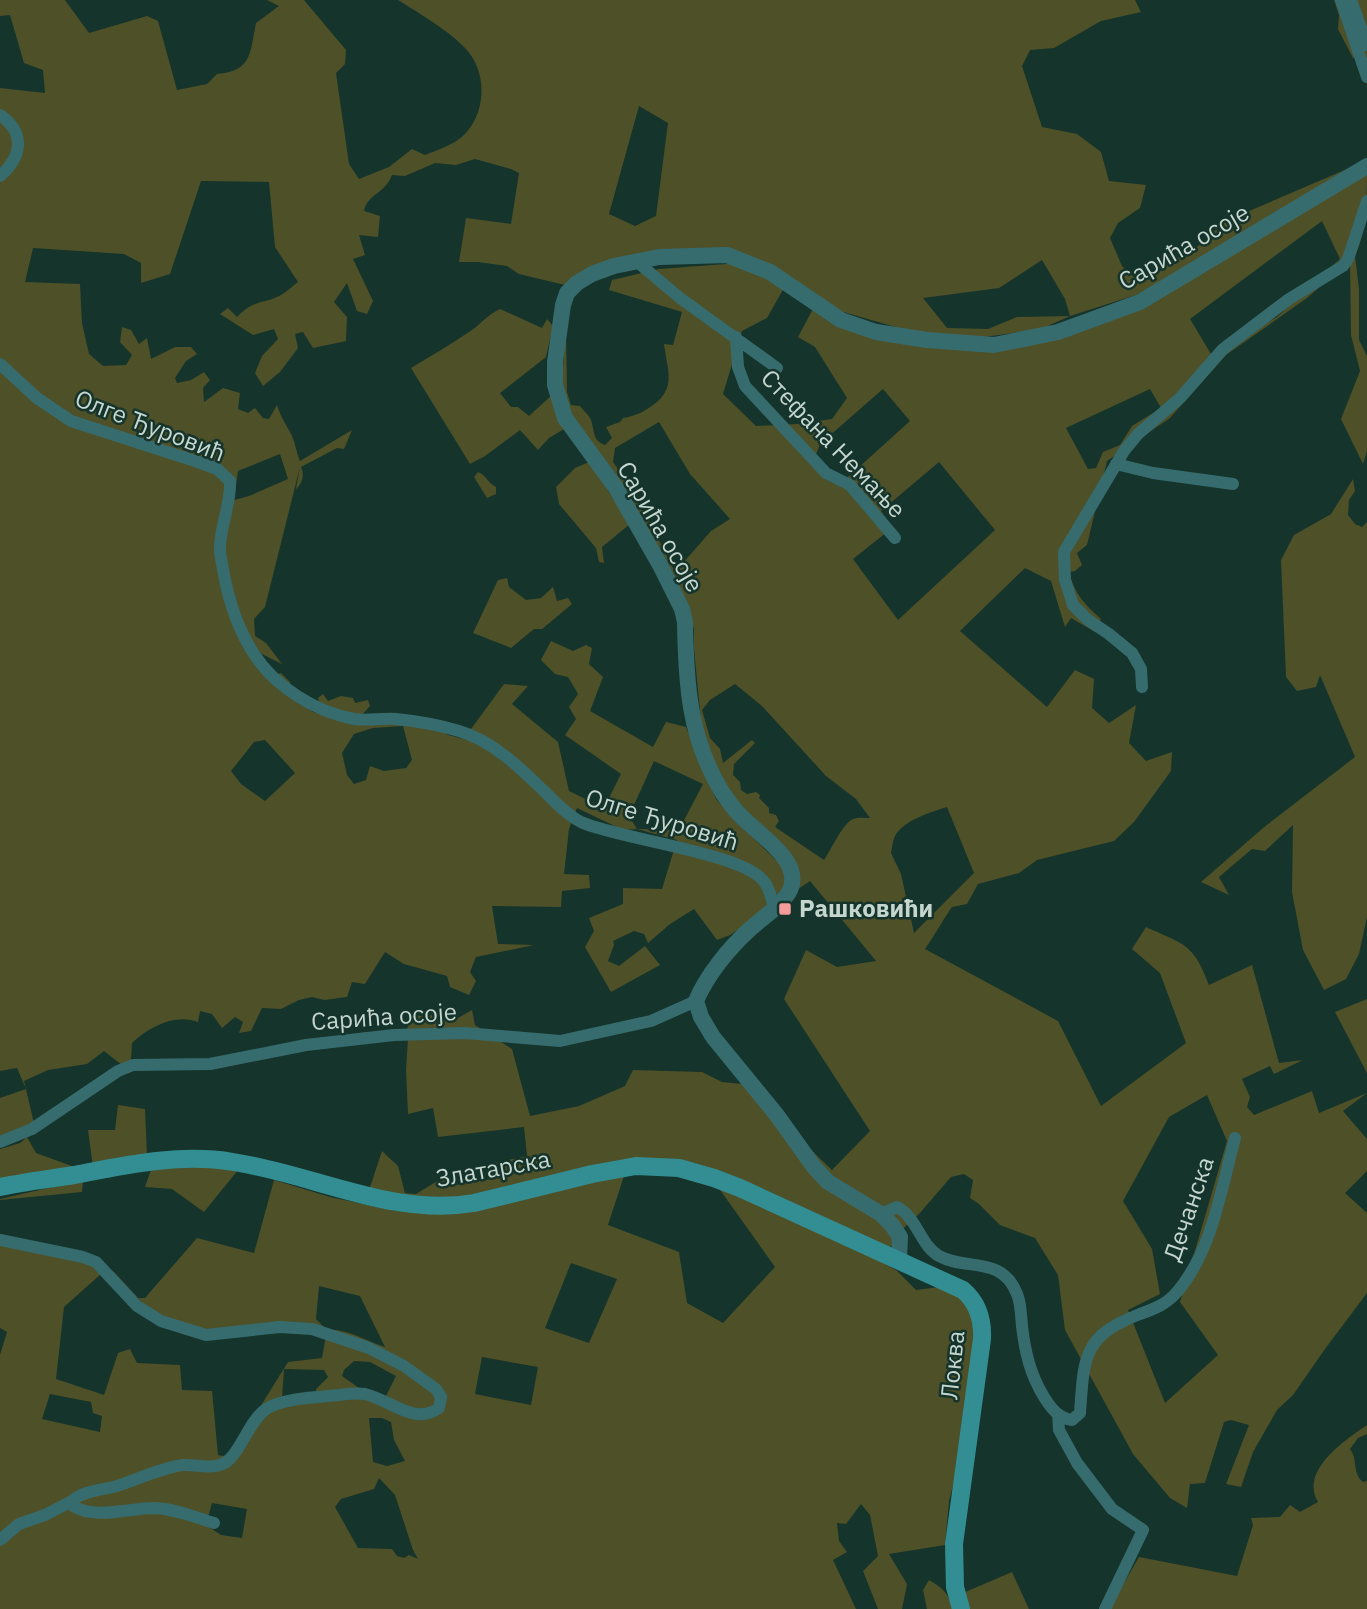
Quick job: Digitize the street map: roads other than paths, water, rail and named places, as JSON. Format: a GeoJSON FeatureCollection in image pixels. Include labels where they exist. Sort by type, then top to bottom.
{"type":"FeatureCollection","features":[{"type":"Feature","properties":{"kind":"main road","name":"Златарска"},"geometry":{"type":"LineString","coordinates":[[0,1188],[142,1163],[209,1160],[251,1165],[394,1202],[457,1206],[611,1170],[636,1166],[665,1166],[714,1178],[899,1260]]}},
{"type":"Feature","properties":{"kind":"main road","name":"Локва"},"geometry":{"type":"LineString","coordinates":[[899,1260],[963,1290],[977,1307],[982,1321],[978,1378],[954,1544],[956,1587],[961,1609]]}},
{"type":"Feature","properties":{"kind":"street"},"geometry":{"type":"LineString","coordinates":[[1340,0],[1367,77]]}},
{"type":"Feature","properties":{"kind":"street"},"geometry":{"type":"LineString","coordinates":[[1351,0],[1367,46]]}},
{"type":"Feature","properties":{"kind":"street"},"geometry":{"type":"LineString","coordinates":[[0,115],[16,132],[18,152],[14,161],[0,176]]}},
{"type":"Feature","properties":{"kind":"street","name":"Сарића осоје"},"geometry":{"type":"LineString","coordinates":[[0,1142],[32,1129],[118,1071],[133,1065],[210,1064],[306,1045],[394,1034],[465,1033],[559,1041],[651,1021],[696,1001],[709,976],[748,930],[775,908],[789,892],[792,878],[789,864],[779,851],[738,813],[722,792],[698,739],[690,710],[682,609],[616,488],[565,418],[555,385],[555,362],[563,305],[567,293],[577,283],[592,274],[636,261],[659,257],[727,255],[770,272],[841,320],[864,328],[927,340],[994,345],[1058,332],[1140,302],[1367,166]]}},
{"type":"Feature","properties":{"kind":"street"},"geometry":{"type":"LineString","coordinates":[[1142,687],[1141,669],[1132,653],[1088,620],[1073,605],[1065,580],[1064,552],[1116,464],[1138,435],[1180,398],[1223,349],[1289,299],[1343,266],[1349,259],[1367,201]]}},
{"type":"Feature","properties":{"kind":"street","name":"Стефана Немање"},"geometry":{"type":"LineString","coordinates":[[636,261],[680,298],[777,368]]}},
{"type":"Feature","properties":{"kind":"street","name":"Стефана Немање"},"geometry":{"type":"LineString","coordinates":[[736,337],[738,367],[745,386],[826,473],[850,485],[895,538]]}},
{"type":"Feature","properties":{"kind":"street","name":"Олге Ђуровић"},"geometry":{"type":"LineString","coordinates":[[0,364],[37,398],[71,421],[217,469],[230,481],[231,498],[220,550],[229,600],[254,654],[276,679],[305,701],[328,713],[357,720],[395,719],[457,730],[484,740],[580,821],[672,845],[752,871],[765,881],[775,908]]}},
{"type":"Feature","properties":{"kind":"street"},"geometry":{"type":"LineString","coordinates":[[1116,464],[1153,473],[1233,484]]}},
{"type":"Feature","properties":{"kind":"street"},"geometry":{"type":"LineString","coordinates":[[696,1001],[701,1017],[713,1038],[776,1114],[814,1167],[828,1182],[881,1214],[900,1237],[899,1260]]}},
{"type":"Feature","properties":{"kind":"street","name":"Дечанска"},"geometry":{"type":"LineString","coordinates":[[1058,1414],[1072,1420],[1080,1413],[1083,1371],[1094,1341],[1108,1328],[1159,1307],[1175,1295],[1192,1272],[1214,1215],[1235,1138]]}},
{"type":"Feature","properties":{"kind":"street"},"geometry":{"type":"LineString","coordinates":[[881,1214],[897,1207],[903,1210],[936,1254],[946,1259],[995,1268],[1012,1284],[1018,1296],[1027,1363],[1038,1387],[1058,1414],[1059,1430],[1077,1463],[1112,1509],[1143,1530],[1105,1609]]}},
{"type":"Feature","properties":{"kind":"street"},"geometry":{"type":"LineString","coordinates":[[0,1240],[96,1262],[137,1306],[161,1321],[206,1335],[280,1327],[312,1329],[346,1339],[404,1366],[436,1389],[441,1397],[439,1408],[432,1414],[416,1414],[397,1409],[364,1394],[285,1401],[268,1407],[254,1419],[230,1460],[221,1465],[164,1468],[117,1486],[83,1494],[45,1515],[19,1524],[0,1540]]}},
{"type":"Feature","properties":{"kind":"street"},"geometry":{"type":"LineString","coordinates":[[72,1501],[73,1506],[91,1512],[156,1508],[214,1523]]}},
{"type":"Feature","properties":{"kind":"place","name":"Рашковићи"},"geometry":{"type":"Point","coordinates":[785,909]}}]}
